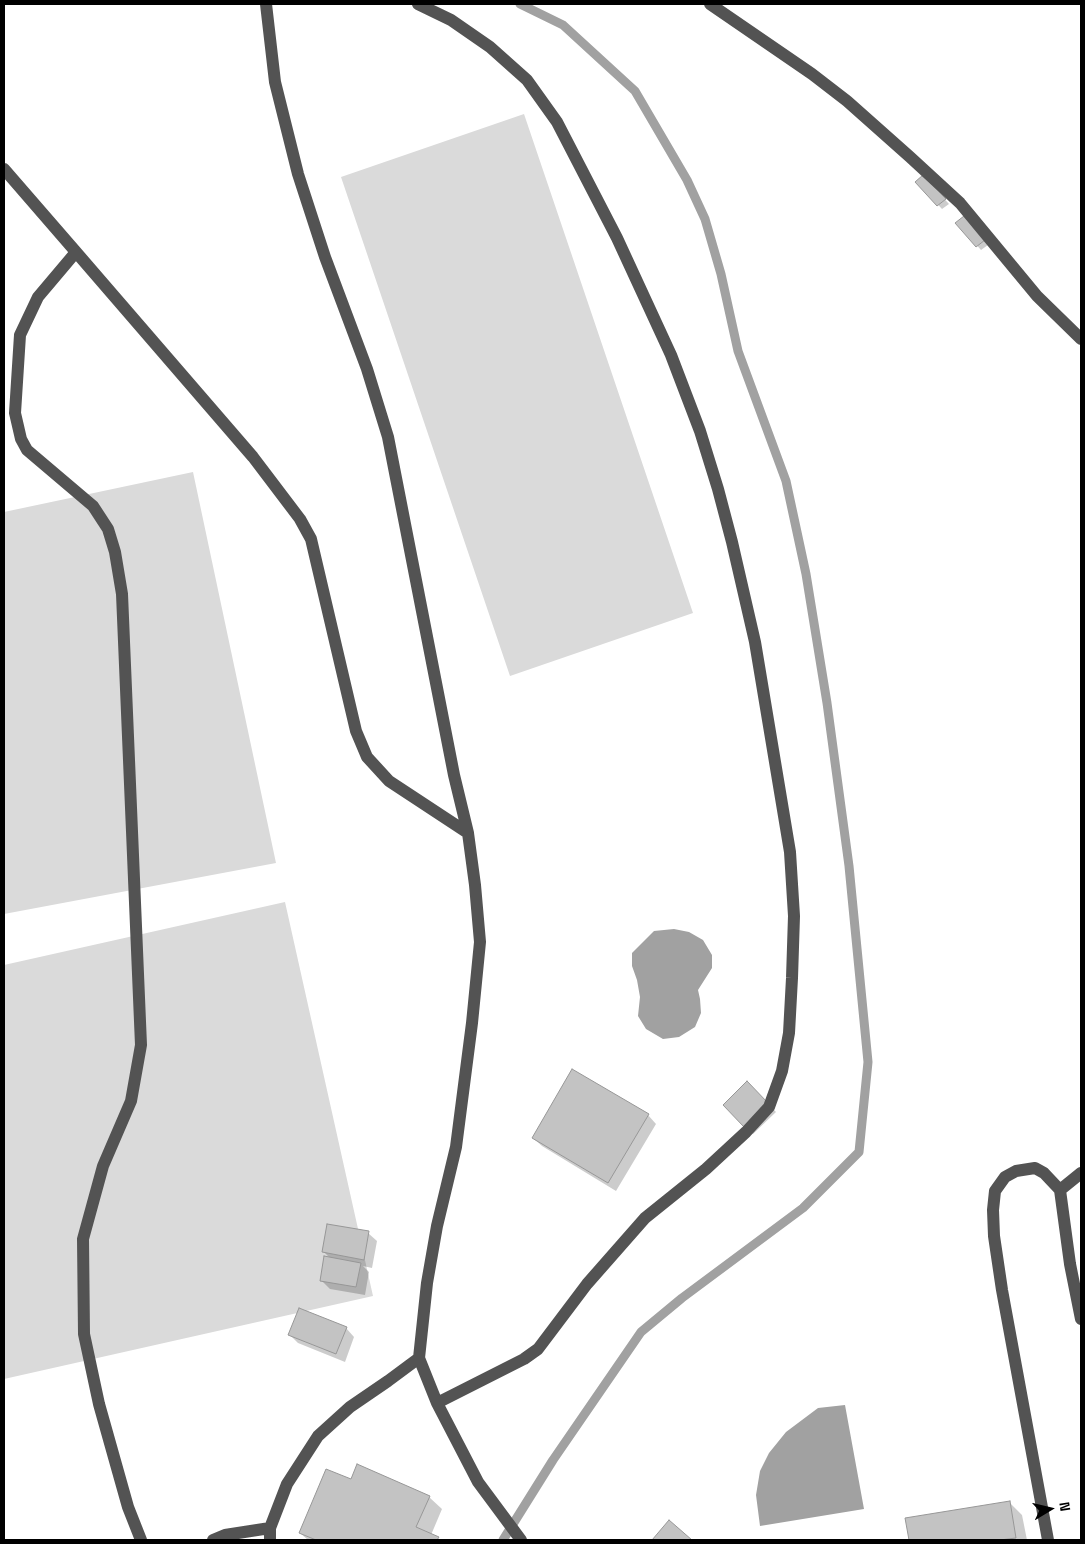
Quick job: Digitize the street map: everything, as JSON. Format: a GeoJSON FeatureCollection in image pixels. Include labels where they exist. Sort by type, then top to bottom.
{"type":"FeatureCollection","features":[{"type":"Feature","properties":{"kind":"street"},"geometry":{"type":"LineString","coordinates":[[266,4],[275,82],[298,174],[325,257],[367,369],[388,437],[454,775],[468,833],[475,885],[480,942],[476,988],[456,1147],[437,1226],[427,1283],[419,1358],[437,1403],[478,1482],[521,1540]]}},
{"type":"Feature","properties":{"kind":"street"},"geometry":{"type":"LineString","coordinates":[[418,4],[452,20],[490,47],[527,80],[552,115],[617,238],[670,355],[700,431],[718,489],[755,642],[790,852],[794,916],[789,1033],[782,1071],[769,1107],[746,1132],[706,1169],[645,1218],[587,1284],[538,1349],[524,1359],[437,1403]]}},
{"type":"Feature","properties":{"kind":"street"},"geometry":{"type":"LineString","coordinates":[[710,4],[812,74],[847,101],[910,157],[960,203],[1037,296],[1081,339]]}},
{"type":"Feature","properties":{"kind":"street"},"geometry":{"type":"LineString","coordinates":[[4,169],[254,457],[300,519],[311,539],[356,731],[368,757],[388,781],[468,833]]}},
{"type":"Feature","properties":{"kind":"street"},"geometry":{"type":"LineString","coordinates":[[76,252],[38,297],[20,335],[15,413],[21,439],[27,450],[93,506],[108,529],[115,552],[122,594],[141,1044],[131,1101],[103,1166],[83,1239],[84,1334],[99,1404],[128,1507],[141,1540]]}},
{"type":"Feature","properties":{"kind":"street"},"geometry":{"type":"LineString","coordinates":[[1048,1540],[1002,1290],[994,1236],[993,1210],[995,1191],[1005,1177],[1016,1170],[1035,1168],[1060,1190],[1070,1264],[1081,1319]]}},
{"type":"Feature","properties":{"kind":"street"},"geometry":{"type":"LineString","coordinates":[[1060,1190],[1081,1173]]}},
{"type":"Feature","properties":{"kind":"street"},"geometry":{"type":"LineString","coordinates":[[213,1540],[224,1536],[270,1534],[287,1484],[318,1436],[350,1407],[419,1358]]}},
{"type":"Feature","properties":{"kind":"shaded area"},"geometry":{"type":"Polygon","coordinates":[[[524,114],[693,613],[510,676],[341,177],[524,114]]]}},
{"type":"Feature","properties":{"kind":"shaded area"},"geometry":{"type":"Polygon","coordinates":[[[193,472],[276,863],[4,914],[4,512],[193,472]]]}},
{"type":"Feature","properties":{"kind":"shaded area"},"geometry":{"type":"Polygon","coordinates":[[[285,902],[373,1296],[4,1379],[4,965],[285,902]]]}},
{"type":"Feature","properties":{"kind":"shaded area"},"geometry":{"type":"Polygon","coordinates":[[[674,929],[689,932],[703,940],[712,955],[712,968],[698,990],[701,1013],[695,1027],[679,1037],[663,1039],[646,1029],[638,1016],[640,997],[632,966],[632,953],[654,931],[674,929]]]}},
{"type":"Feature","properties":{"kind":"shaded area"},"geometry":{"type":"Polygon","coordinates":[[[845,1405],[864,1509],[760,1526],[756,1495],[760,1471],[769,1453],[786,1432],[818,1408],[845,1405]]]}},
{"type":"Feature","properties":{"kind":"building"},"geometry":{"type":"Polygon","coordinates":[[[923,175],[946,199],[937,206],[915,182],[923,175]]]}},
{"type":"Feature","properties":{"kind":"building"},"geometry":{"type":"Polygon","coordinates":[[[964,216],[985,240],[976,247],[955,223],[964,216]]]}},
{"type":"Feature","properties":{"kind":"building"},"geometry":{"type":"Polygon","coordinates":[[[572,1069],[649,1114],[608,1183],[532,1138],[572,1069]]]}},
{"type":"Feature","properties":{"kind":"building"},"geometry":{"type":"Polygon","coordinates":[[[747,1081],[768,1103],[744,1127],[723,1105],[747,1081]]]}},
{"type":"Feature","properties":{"kind":"building"},"geometry":{"type":"Polygon","coordinates":[[[327,1224],[369,1231],[364,1260],[322,1252],[327,1224]]]}},
{"type":"Feature","properties":{"kind":"building"},"geometry":{"type":"Polygon","coordinates":[[[324,1256],[361,1263],[356,1287],[320,1281],[324,1256]]]}},
{"type":"Feature","properties":{"kind":"building"},"geometry":{"type":"Polygon","coordinates":[[[299,1308],[347,1327],[336,1354],[288,1335],[299,1308]]]}},
{"type":"Feature","properties":{"kind":"building"},"geometry":{"type":"Polygon","coordinates":[[[357,1464],[430,1496],[416,1527],[439,1537],[437,1540],[316,1540],[299,1533],[326,1469],[351,1479],[357,1464]]]}},
{"type":"Feature","properties":{"kind":"building"},"geometry":{"type":"Polygon","coordinates":[[[1010,1501],[1016,1538],[1000,1540],[909,1540],[905,1518],[1010,1501]]]}},
{"type":"Feature","properties":{"kind":"building"},"geometry":{"type":"Polygon","coordinates":[[[669,1520],[692,1540],[652,1540],[669,1520]]]}},
{"type":"Feature","properties":{"kind":"waterway"},"geometry":{"type":"LineString","coordinates":[[503,1540],[553,1460],[641,1332],[682,1298],[803,1208],[859,1152],[868,1062],[849,866],[827,703],[806,574],[786,481],[738,351],[721,274],[705,219],[687,180],[635,91],[563,25],[520,4]]}}]}
